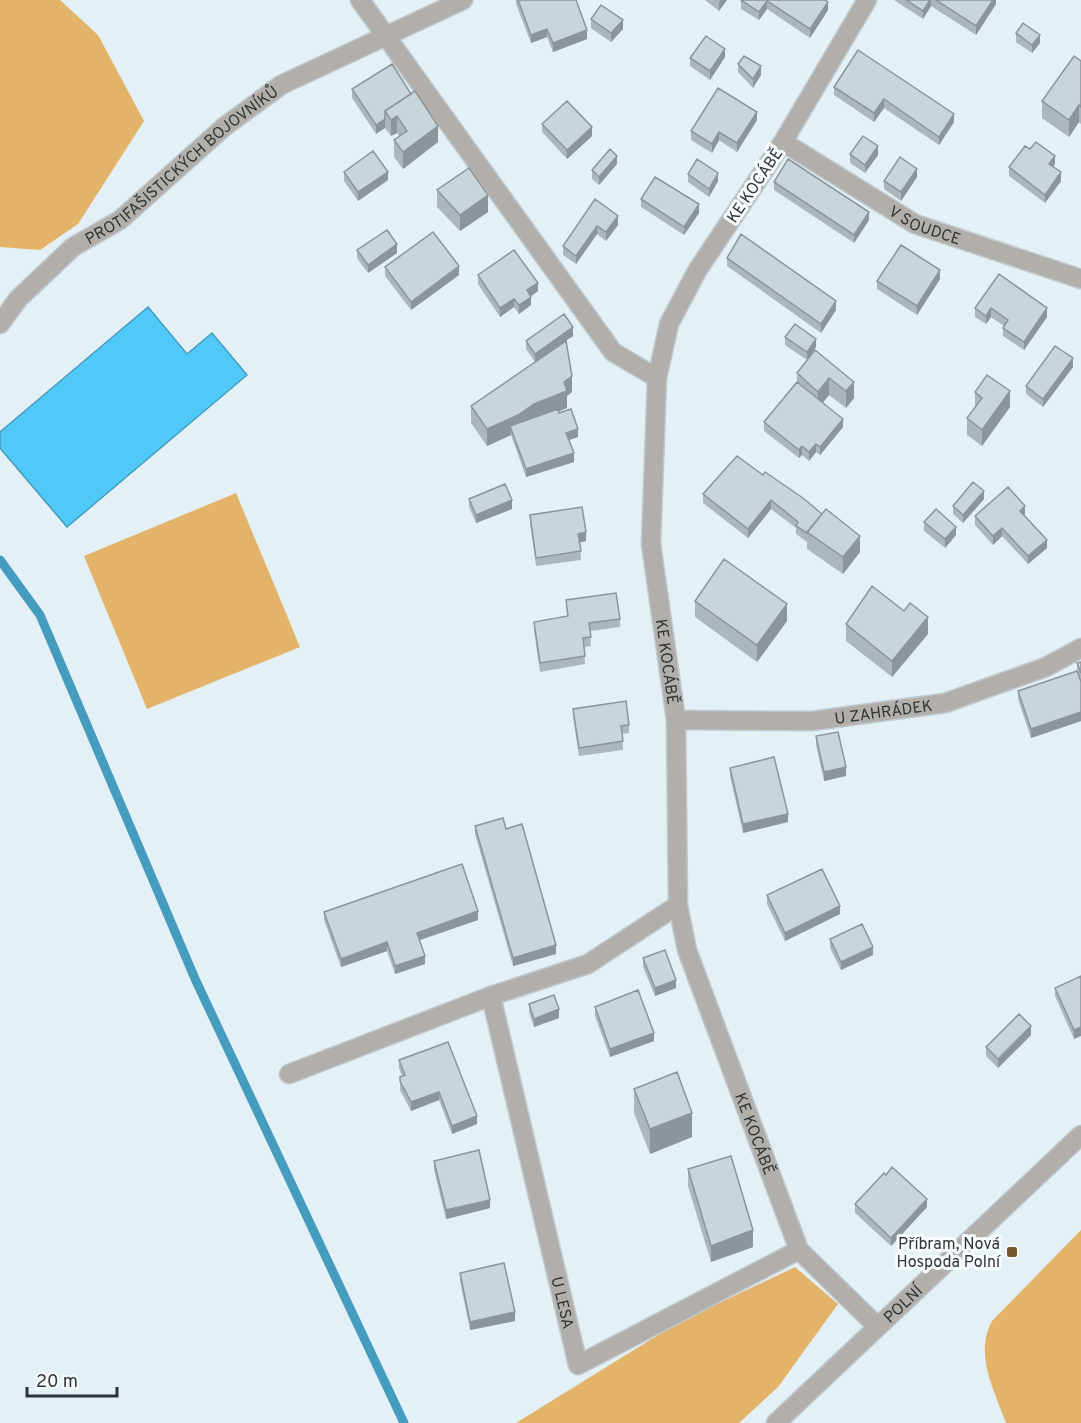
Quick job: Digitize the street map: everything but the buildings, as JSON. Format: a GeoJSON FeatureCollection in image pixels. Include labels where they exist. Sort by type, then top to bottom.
{"type":"FeatureCollection","features":[{"type":"Feature","properties":{"kind":"street"},"geometry":{"type":"LineString","coordinates":[[360,0],[613,352],[657,378]]}},
{"type":"Feature","properties":{"kind":"street","name":"PROTIFAŠISTICKÝCH BOJOVNÍKŮ"},"geometry":{"type":"LineString","coordinates":[[0,324],[18,299],[73,248],[120,220],[224,127],[281,85],[463,0]]}},
{"type":"Feature","properties":{"kind":"street","name":"KE KOCÁBĚ"},"geometry":{"type":"LineString","coordinates":[[865,1],[783,142],[697,271],[669,324],[657,378],[651,544],[676,720],[678,905],[687,950],[799,1250],[878,1327]]}},
{"type":"Feature","properties":{"kind":"street","name":"V SOUDCE"},"geometry":{"type":"LineString","coordinates":[[783,142],[915,224],[1081,279]]}},
{"type":"Feature","properties":{"kind":"street","name":"U ZAHRÁDEK"},"geometry":{"type":"LineString","coordinates":[[676,720],[812,721],[901,711],[945,703],[1046,667],[1081,648]]}},
{"type":"Feature","properties":{"kind":"street"},"geometry":{"type":"LineString","coordinates":[[289,1074],[491,996],[588,964],[678,905]]}},
{"type":"Feature","properties":{"kind":"street","name":"U LESA"},"geometry":{"type":"LineString","coordinates":[[491,996],[578,1365],[799,1250]]}},
{"type":"Feature","properties":{"kind":"street","name":"POLNÍ"},"geometry":{"type":"LineString","coordinates":[[776,1423],[1081,1135]]}},
{"type":"Feature","properties":{"kind":"shaded area"},"geometry":{"type":"Polygon","coordinates":[[[0,0],[60,0],[98,35],[144,121],[78,224],[40,250],[0,247],[0,0]]]}},
{"type":"Feature","properties":{"kind":"shaded area"},"geometry":{"type":"Polygon","coordinates":[[[236,493],[300,647],[147,709],[84,556],[236,493]]]}},
{"type":"Feature","properties":{"kind":"shaded area"},"geometry":{"type":"Polygon","coordinates":[[[1081,1230],[1081,1423],[1006,1423],[985,1359],[987,1334],[992,1321],[1081,1230]]]}},
{"type":"Feature","properties":{"kind":"shaded area"},"geometry":{"type":"Polygon","coordinates":[[[795,1267],[838,1304],[778,1387],[739,1423],[516,1423],[679,1322],[795,1267]]]}},
{"type":"Feature","properties":{"kind":"water"},"geometry":{"type":"Polygon","coordinates":[[[148,307],[187,354],[212,333],[247,375],[67,527],[0,448],[0,432],[148,307]]]}},
{"type":"Feature","properties":{"kind":"waterway"},"geometry":{"type":"LineString","coordinates":[[0,560],[40,615],[196,981],[404,1423]]}},
{"type":"Feature","properties":{"kind":"place","name":"Příbram, Nová Hospoda Polní"},"geometry":{"type":"Point","coordinates":[1012,1252]}}]}
